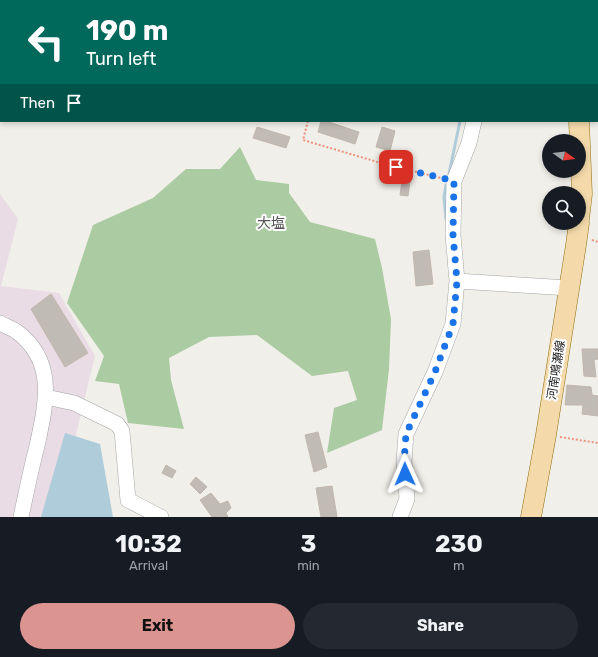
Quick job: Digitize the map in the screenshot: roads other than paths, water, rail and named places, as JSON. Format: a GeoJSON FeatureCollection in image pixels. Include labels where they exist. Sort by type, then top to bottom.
{"type":"FeatureCollection","features":[{"type":"Feature","properties":{"kind":"main road"},"geometry":{"type":"LineString","coordinates":[[579,122],[582,186]]}},
{"type":"Feature","properties":{"kind":"main road","name":"河南鳴瀬線"},"geometry":{"type":"LineString","coordinates":[[531,517],[546,435],[578,230]]}},
{"type":"Feature","properties":{"kind":"street"},"geometry":{"type":"LineString","coordinates":[[400,517],[407,500],[404,462],[406,434],[435,372],[453,324],[457,281],[453,235],[454,181],[470,143],[474,122]]}},
{"type":"Feature","properties":{"kind":"street"},"geometry":{"type":"LineString","coordinates":[[457,281],[569,288]]}},
{"type":"Feature","properties":{"kind":"street"},"geometry":{"type":"LineString","coordinates":[[0,323],[16,331],[30,344],[42,363],[46,397],[21,517]]}},
{"type":"Feature","properties":{"kind":"street"},"geometry":{"type":"LineString","coordinates":[[46,397],[74,403],[117,424],[122,431],[128,500],[161,517]]}},
{"type":"Feature","properties":{"kind":"water"},"geometry":{"type":"Polygon","coordinates":[[[65,433],[100,444],[113,517],[41,517],[65,433]]]}},
{"type":"Feature","properties":{"kind":"waterway"},"geometry":{"type":"LineString","coordinates":[[449,174],[460,122]]}},
{"type":"Feature","properties":{"kind":"waterway"},"geometry":{"type":"LineString","coordinates":[[446,185],[444,197],[446,219]]}},
{"type":"Feature","properties":{"kind":"district","name":"大塩"},"geometry":{"type":"Point","coordinates":[271,223]}}]}
